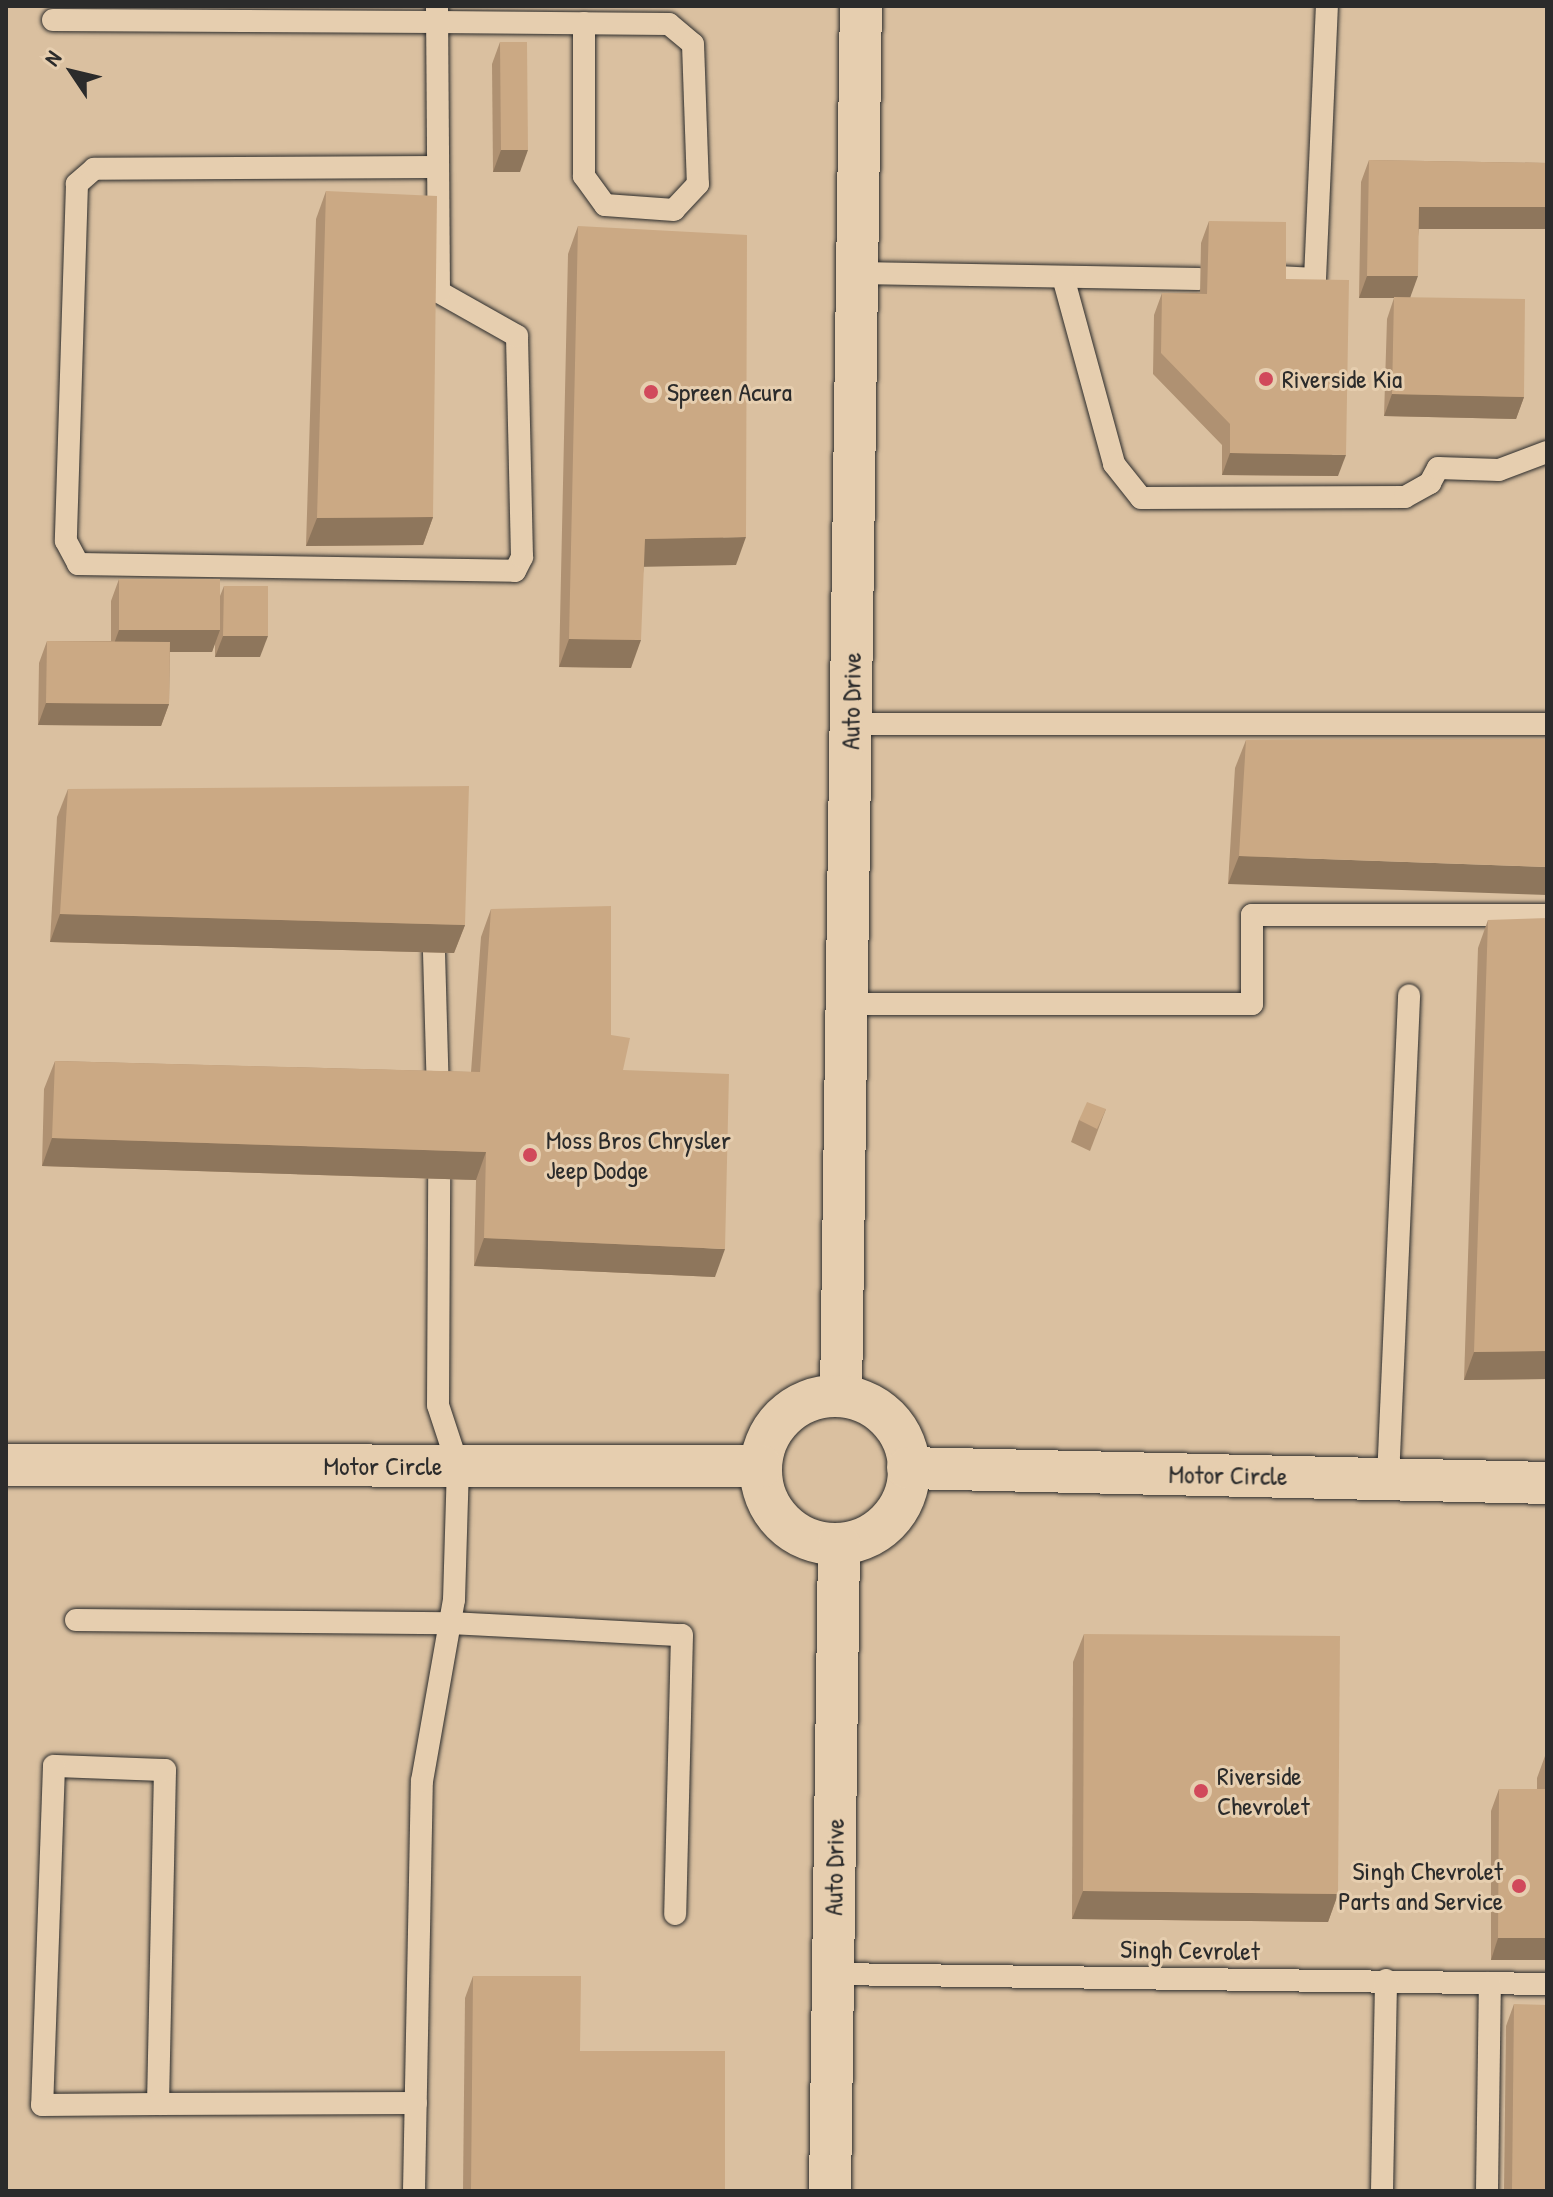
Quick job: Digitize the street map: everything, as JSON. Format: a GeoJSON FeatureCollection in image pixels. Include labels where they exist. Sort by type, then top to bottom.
{"type":"FeatureCollection","features":[{"type":"Feature","properties":{"kind":"street","name":"Auto Drive"},"geometry":{"type":"LineString","coordinates":[[841,1396],[861,6]]}},
{"type":"Feature","properties":{"kind":"street"},"geometry":{"type":"LineString","coordinates":[[841,1396],[862,1401],[895,1427],[908,1468],[896,1511],[861,1539],[839,1544],[814,1542],[774,1513],[761,1466],[765,1443],[787,1415],[817,1398],[841,1396]]}},
{"type":"Feature","properties":{"kind":"street","name":"Motor Circle"},"geometry":{"type":"LineString","coordinates":[[6,1465],[761,1466]]}},
{"type":"Feature","properties":{"kind":"street","name":"Motor Circle"},"geometry":{"type":"LineString","coordinates":[[908,1468],[1547,1483]]}},
{"type":"Feature","properties":{"kind":"street","name":"Auto Drive"},"geometry":{"type":"LineString","coordinates":[[830,2191],[839,1544]]}},
{"type":"Feature","properties":{"kind":"lane"},"geometry":{"type":"LineString","coordinates":[[1278,277],[1315,279],[1327,6]]}},
{"type":"Feature","properties":{"kind":"lane"},"geometry":{"type":"LineString","coordinates":[[53,20],[437,14],[584,23],[669,24],[693,44],[698,184],[674,210],[605,205],[584,176],[584,23]]}},
{"type":"Feature","properties":{"kind":"lane"},"geometry":{"type":"LineString","coordinates":[[436,167],[94,169],[77,184],[66,541],[78,564],[515,571],[522,557],[517,336],[439,292],[437,14]]}},
{"type":"Feature","properties":{"kind":"lane"},"geometry":{"type":"LineString","coordinates":[[858,273],[1199,279]]}},
{"type":"Feature","properties":{"kind":"lane"},"geometry":{"type":"LineString","coordinates":[[1063,277],[1114,464],[1141,498],[1405,497],[1430,483],[1438,468],[1499,470],[1547,452]]}},
{"type":"Feature","properties":{"kind":"lane"},"geometry":{"type":"LineString","coordinates":[[850,724],[1547,724]]}},
{"type":"Feature","properties":{"kind":"lane"},"geometry":{"type":"LineString","coordinates":[[848,1004],[1252,1004],[1252,915],[1547,915]]}},
{"type":"Feature","properties":{"kind":"lane"},"geometry":{"type":"LineString","coordinates":[[434,952],[438,1100]]}},
{"type":"Feature","properties":{"kind":"lane"},"geometry":{"type":"LineString","coordinates":[[1388,1479],[1409,995]]}},
{"type":"Feature","properties":{"kind":"lane"},"geometry":{"type":"LineString","coordinates":[[414,2191],[422,1781],[450,1623],[458,1466],[438,1405],[439,1179]]}},
{"type":"Feature","properties":{"kind":"lane"},"geometry":{"type":"LineString","coordinates":[[76,1620],[450,1623],[682,1635],[675,1914]]}},
{"type":"Feature","properties":{"kind":"lane"},"geometry":{"type":"LineString","coordinates":[[158,2104],[165,1770],[54,1766],[42,2105],[416,2103]]}},
{"type":"Feature","properties":{"kind":"lane","name":"Singh Cevrolet"},"geometry":{"type":"LineString","coordinates":[[833,1974],[1547,1984]]}},
{"type":"Feature","properties":{"kind":"lane"},"geometry":{"type":"LineString","coordinates":[[1382,2191],[1386,1980]]}},
{"type":"Feature","properties":{"kind":"lane"},"geometry":{"type":"LineString","coordinates":[[1487,2191],[1490,1983]]}},
{"type":"Feature","properties":{"kind":"shaded area"},"geometry":{"type":"Polygon","coordinates":[[[6,6],[1547,6],[1547,2191],[6,2191],[6,6]]]}},
{"type":"Feature","properties":{"kind":"building"},"geometry":{"type":"Polygon","coordinates":[[[500,42],[527,42],[528,150],[501,150],[500,42]]]}},
{"type":"Feature","properties":{"kind":"building"},"geometry":{"type":"Polygon","coordinates":[[[1369,160],[1547,163],[1547,207],[1419,207],[1418,276],[1367,276],[1369,160]]]}},
{"type":"Feature","properties":{"kind":"building"},"geometry":{"type":"Polygon","coordinates":[[[326,191],[437,196],[433,517],[317,518],[326,191]]]}},
{"type":"Feature","properties":{"kind":"building"},"geometry":{"type":"Polygon","coordinates":[[[1209,221],[1286,222],[1286,279],[1349,280],[1346,455],[1230,453],[1230,424],[1161,353],[1162,293],[1207,294],[1209,221]]]}},
{"type":"Feature","properties":{"kind":"building"},"geometry":{"type":"Polygon","coordinates":[[[578,226],[747,235],[746,537],[645,539],[641,640],[569,639],[578,226]]]}},
{"type":"Feature","properties":{"kind":"building"},"geometry":{"type":"Polygon","coordinates":[[[1394,297],[1525,299],[1524,397],[1392,394],[1394,297]]]}},
{"type":"Feature","properties":{"kind":"building"},"geometry":{"type":"Polygon","coordinates":[[[119,579],[220,579],[220,630],[119,630],[119,579]]]}},
{"type":"Feature","properties":{"kind":"building"},"geometry":{"type":"Polygon","coordinates":[[[224,586],[268,586],[268,636],[223,636],[224,586]]]}},
{"type":"Feature","properties":{"kind":"building"},"geometry":{"type":"Polygon","coordinates":[[[47,641],[170,642],[169,704],[46,703],[47,641]]]}},
{"type":"Feature","properties":{"kind":"building"},"geometry":{"type":"Polygon","coordinates":[[[1547,739],[1547,867],[1239,856],[1246,740],[1547,739]]]}},
{"type":"Feature","properties":{"kind":"building"},"geometry":{"type":"Polygon","coordinates":[[[469,786],[465,925],[60,914],[68,789],[469,786]]]}},
{"type":"Feature","properties":{"kind":"building"},"geometry":{"type":"Polygon","coordinates":[[[611,906],[611,1035],[630,1038],[623,1070],[729,1074],[725,1249],[484,1238],[486,1152],[52,1138],[55,1061],[480,1072],[491,909],[611,906]]]}},
{"type":"Feature","properties":{"kind":"building"},"geometry":{"type":"Polygon","coordinates":[[[1547,918],[1547,1351],[1474,1352],[1488,920],[1547,918]]]}},
{"type":"Feature","properties":{"kind":"building"},"geometry":{"type":"Polygon","coordinates":[[[1087,1102],[1106,1109],[1097,1129],[1079,1120],[1087,1102]]]}},
{"type":"Feature","properties":{"kind":"building","name":"Riverside Chevrolet"},"geometry":{"type":"Polygon","coordinates":[[[1084,1634],[1340,1636],[1338,1894],[1083,1891],[1084,1634]]]}},
{"type":"Feature","properties":{"kind":"building","name":"Singh Chevrolet Parts and Service"},"geometry":{"type":"Polygon","coordinates":[[[1545,1756],[1547,1938],[1498,1938],[1499,1789],[1545,1789],[1545,1756]]]}},
{"type":"Feature","properties":{"kind":"building"},"geometry":{"type":"Polygon","coordinates":[[[473,1976],[581,1976],[580,2051],[725,2051],[725,2191],[471,2191],[473,1976]]]}},
{"type":"Feature","properties":{"kind":"building"},"geometry":{"type":"Polygon","coordinates":[[[1514,2004],[1547,2005],[1547,2191],[1512,2191],[1514,2004]]]}},
{"type":"Feature","properties":{"kind":"place","name":"Riverside Kia"},"geometry":{"type":"Point","coordinates":[1266,379]}},
{"type":"Feature","properties":{"kind":"place","name":"Spreen Acura"},"geometry":{"type":"Point","coordinates":[651,392]}},
{"type":"Feature","properties":{"kind":"place","name":"Moss Bros Chrysler Jeep Dodge"},"geometry":{"type":"Point","coordinates":[530,1155]}},
{"type":"Feature","properties":{"kind":"place","name":"Riverside Chevrolet"},"geometry":{"type":"Point","coordinates":[1201,1791]}},
{"type":"Feature","properties":{"kind":"place","name":"Singh Chevrolet Parts and Service"},"geometry":{"type":"Point","coordinates":[1519,1886]}}]}
